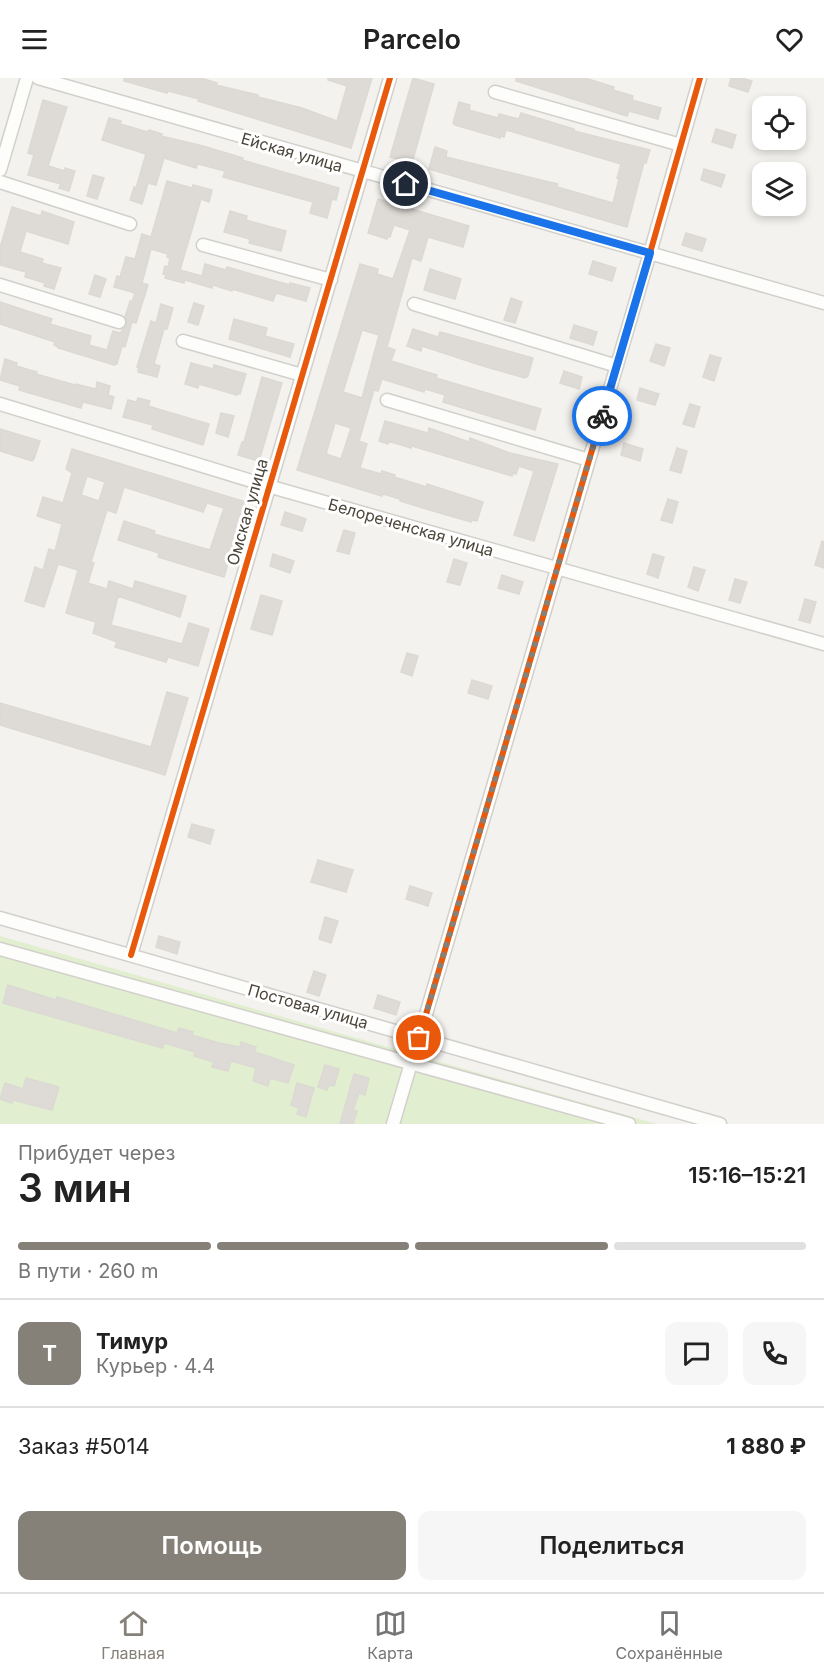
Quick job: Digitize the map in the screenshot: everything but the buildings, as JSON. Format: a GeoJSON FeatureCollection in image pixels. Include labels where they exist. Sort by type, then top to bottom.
{"type":"FeatureCollection","features":[{"type":"Feature","properties":{"kind":"street"},"geometry":{"type":"LineString","coordinates":[[0,170],[27,78]]}},
{"type":"Feature","properties":{"kind":"street","name":"Ейская улица"},"geometry":{"type":"LineString","coordinates":[[38,78],[824,303]]}},
{"type":"Feature","properties":{"kind":"street","name":"Омская улица"},"geometry":{"type":"LineString","coordinates":[[131,955],[390,78]]}},
{"type":"Feature","properties":{"kind":"street"},"geometry":{"type":"LineString","coordinates":[[419,1038],[700,78]]}},
{"type":"Feature","properties":{"kind":"street"},"geometry":{"type":"LineString","coordinates":[[495,92],[681,145]]}},
{"type":"Feature","properties":{"kind":"street"},"geometry":{"type":"LineString","coordinates":[[0,182],[130,224]]}},
{"type":"Feature","properties":{"kind":"street"},"geometry":{"type":"LineString","coordinates":[[204,245],[331,280]]}},
{"type":"Feature","properties":{"kind":"street"},"geometry":{"type":"LineString","coordinates":[[0,285],[119,322]]}},
{"type":"Feature","properties":{"kind":"street"},"geometry":{"type":"LineString","coordinates":[[414,304],[617,366]]}},
{"type":"Feature","properties":{"kind":"street"},"geometry":{"type":"LineString","coordinates":[[183,341],[302,375]]}},
{"type":"Feature","properties":{"kind":"street"},"geometry":{"type":"LineString","coordinates":[[387,400],[589,460]]}},
{"type":"Feature","properties":{"kind":"street","name":"Белореченская улица"},"geometry":{"type":"LineString","coordinates":[[0,404],[268,486],[824,644]]}},
{"type":"Feature","properties":{"kind":"street","name":"Постовая улица"},"geometry":{"type":"LineString","coordinates":[[0,918],[720,1124]]}},
{"type":"Feature","properties":{"kind":"street","name":"Постовая улица"},"geometry":{"type":"LineString","coordinates":[[0,949],[629,1124]]}},
{"type":"Feature","properties":{"kind":"street"},"geometry":{"type":"LineString","coordinates":[[393,1124],[411,1063]]}},
{"type":"Feature","properties":{"kind":"green space"},"geometry":{"type":"Polygon","coordinates":[[[0,936],[657,1124],[0,1124],[0,936]]]}},
{"type":"Feature","properties":{"kind":"cycle path"},"geometry":{"type":"LineString","coordinates":[[131,955],[390,78]]}},
{"type":"Feature","properties":{"kind":"cycle path"},"geometry":{"type":"LineString","coordinates":[[419,1038],[700,78]]}},
{"type":"Feature","properties":{"kind":"way so far"},"geometry":{"type":"LineString","coordinates":[[419,1038],[602,416]]}},
{"type":"Feature","properties":{"kind":"route"},"geometry":{"type":"LineString","coordinates":[[406,184],[650,253],[602,416]]}}]}
